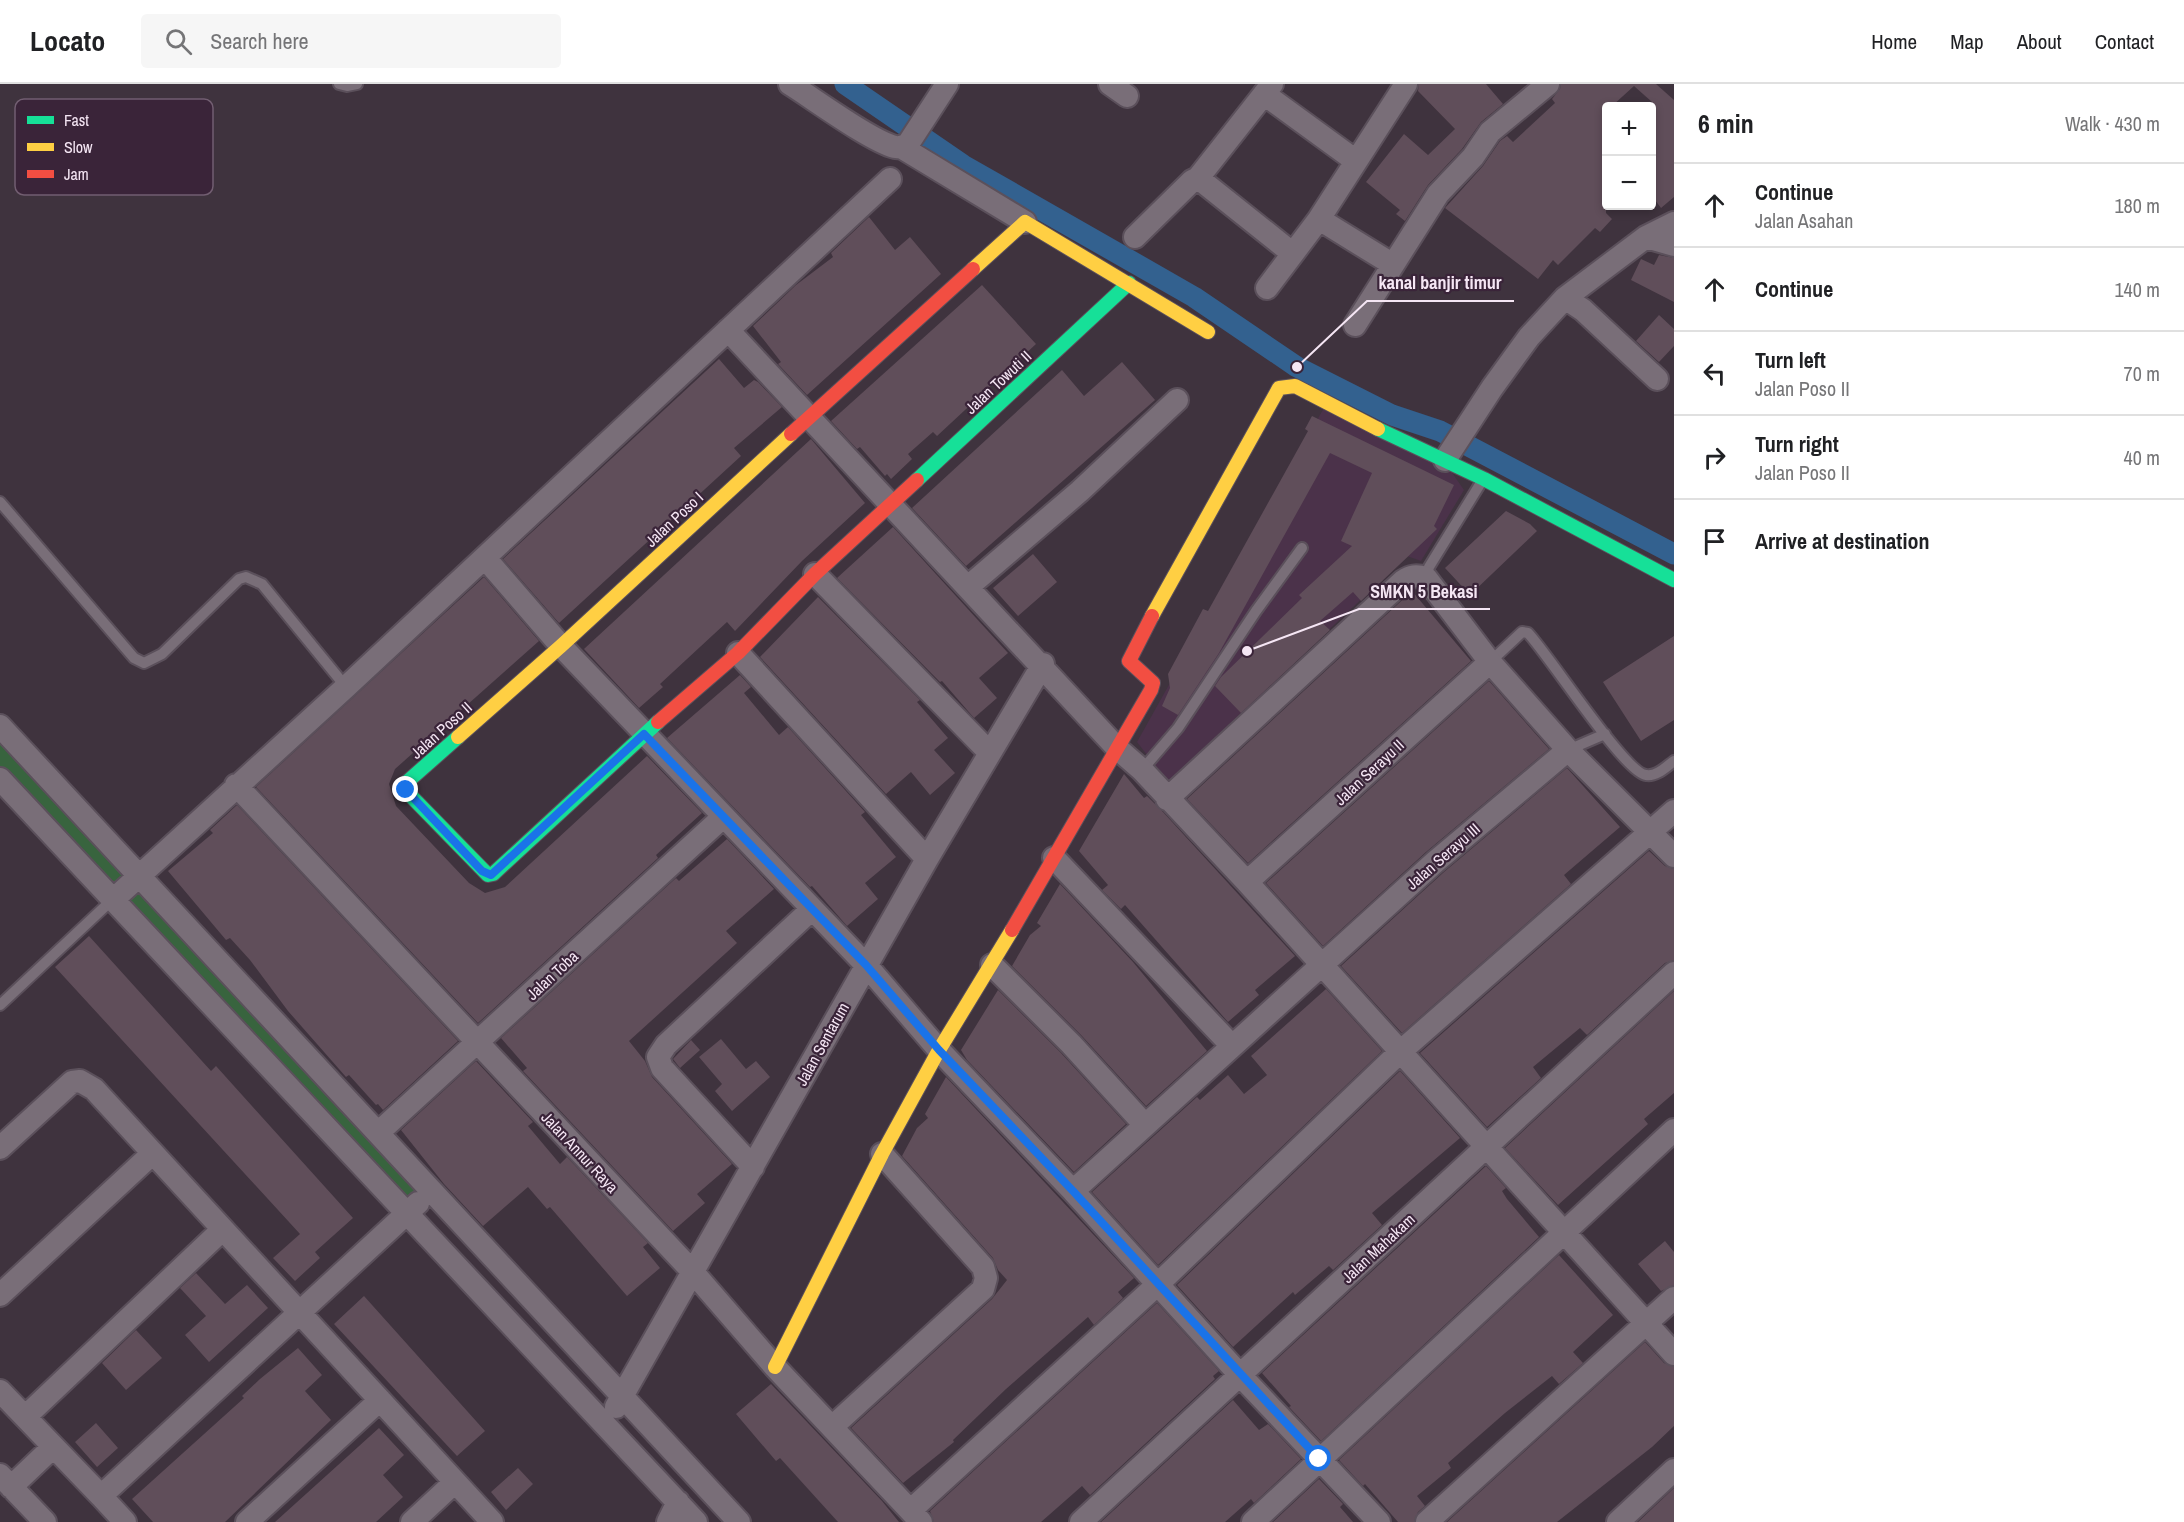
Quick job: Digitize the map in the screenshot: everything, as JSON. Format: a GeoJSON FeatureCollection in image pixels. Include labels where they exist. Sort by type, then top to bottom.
{"type":"FeatureCollection","features":[{"type":"Feature","properties":{"kind":"street"},"geometry":{"type":"LineString","coordinates":[[790,84],[870,134],[895,147],[904,146],[1208,332]]}},
{"type":"Feature","properties":{"kind":"street"},"geometry":{"type":"LineString","coordinates":[[1268,288],[1319,219],[1406,84]]}},
{"type":"Feature","properties":{"kind":"street"},"geometry":{"type":"LineString","coordinates":[[1355,326],[1438,194],[1473,157],[1490,132],[1548,84]]}},
{"type":"Feature","properties":{"kind":"street"},"geometry":{"type":"LineString","coordinates":[[1136,237],[1198,178],[1268,89],[1356,162]]}},
{"type":"Feature","properties":{"kind":"street"},"geometry":{"type":"LineString","coordinates":[[904,146],[943,91]]}},
{"type":"Feature","properties":{"kind":"street"},"geometry":{"type":"LineString","coordinates":[[1198,178],[1293,253]]}},
{"type":"Feature","properties":{"kind":"street"},"geometry":{"type":"LineString","coordinates":[[114,899],[236,785],[346,687],[890,179]]}},
{"type":"Feature","properties":{"kind":"street"},"geometry":{"type":"LineString","coordinates":[[1319,219],[1392,264]]}},
{"type":"Feature","properties":{"kind":"street","name":"Jalan Poso I"},"geometry":{"type":"LineString","coordinates":[[561,646],[1025,222]]}},
{"type":"Feature","properties":{"kind":"street"},"geometry":{"type":"LineString","coordinates":[[1451,449],[1529,337],[1565,298],[1646,237],[1674,223]]}},
{"type":"Feature","properties":{"kind":"street"},"geometry":{"type":"LineString","coordinates":[[1646,237],[1674,245]]}},
{"type":"Feature","properties":{"kind":"street","name":"Jalan Towuti II"},"geometry":{"type":"LineString","coordinates":[[644,734],[738,653],[815,574],[1129,283]]}},
{"type":"Feature","properties":{"kind":"street"},"geometry":{"type":"LineString","coordinates":[[1565,298],[1583,310],[1657,379]]}},
{"type":"Feature","properties":{"kind":"street"},"geometry":{"type":"LineString","coordinates":[[728,330],[1042,664],[1118,749],[1142,770],[1247,882],[1322,968],[1488,1146],[1674,1354]]}},
{"type":"Feature","properties":{"kind":"street"},"geometry":{"type":"LineString","coordinates":[[775,1367],[882,1154],[939,1050],[992,965],[1118,749],[1153,683],[1132,667],[1129,662],[1130,655],[1280,388],[1295,386],[1354,418],[1451,449],[1484,478],[1674,580]]}},
{"type":"Feature","properties":{"kind":"street"},"geometry":{"type":"LineString","coordinates":[[969,586],[1080,491],[1177,400]]}},
{"type":"Feature","properties":{"kind":"street"},"geometry":{"type":"LineString","coordinates":[[485,558],[561,646],[866,965],[939,1050],[1073,1191],[1240,1375],[1379,1522]]}},
{"type":"Feature","properties":{"kind":"street"},"geometry":{"type":"LineString","coordinates":[[815,574],[990,753]]}},
{"type":"Feature","properties":{"kind":"street"},"geometry":{"type":"LineString","coordinates":[[1167,799],[1403,580],[1412,576],[1426,578],[1490,662],[1568,750],[1674,856]]}},
{"type":"Feature","properties":{"kind":"street","name":"Jalan Poso II"},"geometry":{"type":"LineString","coordinates":[[561,646],[407,782],[405,785],[409,794],[482,871],[491,875],[644,734]]}},
{"type":"Feature","properties":{"kind":"street"},"geometry":{"type":"LineString","coordinates":[[738,653],[927,859]]}},
{"type":"Feature","properties":{"kind":"street","name":"Jalan Serayu II"},"geometry":{"type":"LineString","coordinates":[[1247,882],[1490,662]]}},
{"type":"Feature","properties":{"kind":"street","name":"Jalan Sentarum"},"geometry":{"type":"LineString","coordinates":[[607,1426],[692,1271],[866,965],[1042,664]]}},
{"type":"Feature","properties":{"kind":"street"},"geometry":{"type":"LineString","coordinates":[[0,726],[739,1522]]}},
{"type":"Feature","properties":{"kind":"street","name":"Jalan Serayu III"},"geometry":{"type":"LineString","coordinates":[[1073,1191],[1144,1124],[1322,968],[1436,862],[1568,750]]}},
{"type":"Feature","properties":{"kind":"street"},"geometry":{"type":"LineString","coordinates":[[0,780],[607,1426],[673,1512],[696,1522]]}},
{"type":"Feature","properties":{"kind":"street","name":"Jalan Annur Raya"},"geometry":{"type":"LineString","coordinates":[[236,785],[692,1271],[775,1367],[916,1516]]}},
{"type":"Feature","properties":{"kind":"street"},"geometry":{"type":"LineString","coordinates":[[916,1516],[1400,1053],[1674,811]]}},
{"type":"Feature","properties":{"kind":"street","name":"Jalan Toba"},"geometry":{"type":"LineString","coordinates":[[379,1132],[723,817]]}},
{"type":"Feature","properties":{"kind":"street"},"geometry":{"type":"LineString","coordinates":[[1054,858],[1232,1046]]}},
{"type":"Feature","properties":{"kind":"street"},"geometry":{"type":"LineString","coordinates":[[753,1167],[662,1068],[658,1057],[666,1045],[811,910]]}},
{"type":"Feature","properties":{"kind":"street"},"geometry":{"type":"LineString","coordinates":[[992,965],[1071,1044],[1144,1124]]}},
{"type":"Feature","properties":{"kind":"street","name":"Jalan Mahakam"},"geometry":{"type":"LineString","coordinates":[[1081,1522],[1674,973]]}},
{"type":"Feature","properties":{"kind":"street"},"geometry":{"type":"LineString","coordinates":[[0,1148],[72,1082],[81,1081],[94,1089],[222,1230],[300,1310],[492,1522]]}},
{"type":"Feature","properties":{"kind":"street"},"geometry":{"type":"LineString","coordinates":[[1253,1522],[1674,1130]]}},
{"type":"Feature","properties":{"kind":"street"},"geometry":{"type":"LineString","coordinates":[[0,1295],[152,1154]]}},
{"type":"Feature","properties":{"kind":"street"},"geometry":{"type":"LineString","coordinates":[[832,1427],[983,1289],[986,1278],[983,1267],[882,1154]]}},
{"type":"Feature","properties":{"kind":"street"},"geometry":{"type":"LineString","coordinates":[[101,1496],[431,1191]]}},
{"type":"Feature","properties":{"kind":"street"},"geometry":{"type":"LineString","coordinates":[[25,1417],[222,1230]]}},
{"type":"Feature","properties":{"kind":"street"},"geometry":{"type":"LineString","coordinates":[[1427,1522],[1674,1298]]}},
{"type":"Feature","properties":{"kind":"street"},"geometry":{"type":"LineString","coordinates":[[0,1390],[125,1522]]}},
{"type":"Feature","properties":{"kind":"street"},"geometry":{"type":"LineString","coordinates":[[247,1522],[380,1400]]}},
{"type":"Feature","properties":{"kind":"street"},"geometry":{"type":"LineString","coordinates":[[45,1522],[6,1481],[53,1447]]}},
{"type":"Feature","properties":{"kind":"street"},"geometry":{"type":"LineString","coordinates":[[1618,1522],[1674,1470]]}},
{"type":"Feature","properties":{"kind":"street"},"geometry":{"type":"LineString","coordinates":[[412,1522],[456,1482]]}},
{"type":"Feature","properties":{"kind":"lane"},"geometry":{"type":"LineString","coordinates":[[339,84],[357,84]]}},
{"type":"Feature","properties":{"kind":"lane"},"geometry":{"type":"LineString","coordinates":[[1426,578],[1429,567],[1484,478]]}},
{"type":"Feature","properties":{"kind":"lane"},"geometry":{"type":"LineString","coordinates":[[0,502],[134,658],[144,663],[162,654],[239,579],[246,577],[262,584],[346,687]]}},
{"type":"Feature","properties":{"kind":"lane"},"geometry":{"type":"LineString","coordinates":[[1142,770],[1178,728],[1256,611],[1302,548]]}},
{"type":"Feature","properties":{"kind":"lane"},"geometry":{"type":"LineString","coordinates":[[1490,662],[1514,638],[1522,632],[1528,633],[1605,734],[1638,772],[1646,776],[1655,774],[1674,761]]}},
{"type":"Feature","properties":{"kind":"lane"},"geometry":{"type":"LineString","coordinates":[[1568,750],[1605,734]]}},
{"type":"Feature","properties":{"kind":"lane"},"geometry":{"type":"LineString","coordinates":[[0,1005],[114,899]]}},
{"type":"Feature","properties":{"kind":"shaded area"},"geometry":{"type":"Polygon","coordinates":[[[1325,406],[1446,464],[1464,490],[1421,561],[1407,556],[1168,782],[1137,742],[1325,406]]]}},
{"type":"Feature","properties":{"kind":"green space"},"geometry":{"type":"Polygon","coordinates":[[[0,726],[431,1191],[407,1213],[0,779],[0,726]]]}},
{"type":"Feature","properties":{"kind":"building"},"geometry":{"type":"Polygon","coordinates":[[[1419,84],[1486,84],[1503,104],[1481,122],[1462,149],[1428,185],[1405,221],[1396,214],[1400,210],[1366,182],[1404,134],[1428,155],[1455,129],[1418,91],[1419,84]]]}},
{"type":"Feature","properties":{"kind":"building"},"geometry":{"type":"Polygon","coordinates":[[[1561,84],[1656,84],[1674,100],[1674,197],[1661,208],[1656,201],[1656,102],[1652,102],[1634,86],[1616,102],[1602,102],[1602,210],[1606,210],[1612,219],[1600,232],[1595,228],[1558,265],[1553,260],[1538,279],[1445,208],[1483,166],[1500,141],[1507,136],[1513,142],[1555,103],[1552,99],[1561,84]]]}},
{"type":"Feature","properties":{"kind":"building"},"geometry":{"type":"Polygon","coordinates":[[[869,217],[895,250],[910,237],[941,274],[807,395],[778,364],[781,362],[753,326],[796,285],[833,257],[831,253],[869,217]]]}},
{"type":"Feature","properties":{"kind":"building"},"geometry":{"type":"Polygon","coordinates":[[[1659,255],[1674,258],[1674,302],[1631,280],[1641,259],[1654,265],[1659,255]]]}},
{"type":"Feature","properties":{"kind":"building"},"geometry":{"type":"Polygon","coordinates":[[[982,285],[1036,344],[937,436],[933,432],[908,454],[912,459],[891,479],[887,474],[885,476],[860,447],[857,449],[831,421],[982,285]]]}},
{"type":"Feature","properties":{"kind":"building"},"geometry":{"type":"Polygon","coordinates":[[[1659,315],[1674,329],[1674,346],[1659,362],[1636,341],[1659,315]]]}},
{"type":"Feature","properties":{"kind":"building"},"geometry":{"type":"Polygon","coordinates":[[[719,359],[744,388],[754,380],[758,382],[782,407],[734,448],[741,456],[559,623],[503,559],[719,359]]]}},
{"type":"Feature","properties":{"kind":"building"},"geometry":{"type":"Polygon","coordinates":[[[1122,362],[1155,400],[966,566],[912,508],[1062,370],[1084,396],[1122,362]]]}},
{"type":"Feature","properties":{"kind":"building"},"geometry":{"type":"Polygon","coordinates":[[[1312,416],[1454,485],[1434,526],[1437,529],[1361,601],[1353,592],[1320,621],[1330,630],[1241,713],[1215,686],[1221,677],[1302,598],[1299,595],[1352,546],[1341,541],[1372,473],[1330,453],[1219,653],[1178,715],[1162,706],[1170,688],[1168,674],[1203,609],[1208,611],[1308,431],[1305,429],[1312,416]]]}},
{"type":"Feature","properties":{"kind":"building"},"geometry":{"type":"Polygon","coordinates":[[[811,439],[865,503],[802,561],[735,631],[727,622],[660,684],[663,687],[639,708],[584,649],[811,439]]]}},
{"type":"Feature","properties":{"kind":"building"},"geometry":{"type":"Polygon","coordinates":[[[1506,511],[1530,524],[1537,531],[1470,595],[1445,568],[1506,511]]]}},
{"type":"Feature","properties":{"kind":"building"},"geometry":{"type":"Polygon","coordinates":[[[893,527],[1008,653],[979,678],[997,698],[974,718],[942,681],[940,682],[837,578],[893,527]]]}},
{"type":"Feature","properties":{"kind":"building"},"geometry":{"type":"Polygon","coordinates":[[[1033,554],[1057,582],[1018,616],[993,588],[1033,554]]]}},
{"type":"Feature","properties":{"kind":"building"},"geometry":{"type":"Polygon","coordinates":[[[484,577],[539,641],[395,769],[389,784],[396,806],[469,883],[485,893],[505,887],[647,756],[702,813],[656,855],[658,858],[478,1023],[256,787],[484,577]]]}},
{"type":"Feature","properties":{"kind":"building"},"geometry":{"type":"Polygon","coordinates":[[[1412,591],[1471,661],[1248,863],[1187,799],[1412,591]]]}},
{"type":"Feature","properties":{"kind":"building"},"geometry":{"type":"Polygon","coordinates":[[[818,597],[920,700],[917,702],[948,738],[934,750],[955,773],[930,795],[911,772],[886,794],[760,657],[818,597]]]}},
{"type":"Feature","properties":{"kind":"building"},"geometry":{"type":"Polygon","coordinates":[[[1674,636],[1674,720],[1641,741],[1603,682],[1674,636]]]}},
{"type":"Feature","properties":{"kind":"building"},"geometry":{"type":"Polygon","coordinates":[[[740,675],[751,687],[744,693],[779,735],[788,727],[865,812],[861,815],[896,857],[865,883],[878,899],[847,926],[812,886],[810,887],[667,738],[740,675]]]}},
{"type":"Feature","properties":{"kind":"building"},"geometry":{"type":"Polygon","coordinates":[[[1489,681],[1549,749],[1426,852],[1323,946],[1266,883],[1489,681]]]}},
{"type":"Feature","properties":{"kind":"building"},"geometry":{"type":"Polygon","coordinates":[[[1567,768],[1620,827],[1564,875],[1571,884],[1402,1033],[1341,966],[1444,872],[1567,768]]]}},
{"type":"Feature","properties":{"kind":"building"},"geometry":{"type":"Polygon","coordinates":[[[1124,774],[1144,798],[1147,796],[1163,812],[1295,956],[1255,990],[1259,995],[1228,1022],[1125,905],[1121,909],[1102,890],[1108,885],[1079,851],[1124,774]]]}},
{"type":"Feature","properties":{"kind":"building"},"geometry":{"type":"Polygon","coordinates":[[[237,805],[458,1041],[383,1110],[349,1075],[346,1077],[288,1011],[250,960],[230,938],[226,940],[168,871],[213,833],[210,830],[237,805]]]}},
{"type":"Feature","properties":{"kind":"building"},"geometry":{"type":"Polygon","coordinates":[[[727,839],[774,889],[726,931],[737,943],[629,1041],[645,1061],[652,1077],[732,1164],[697,1194],[705,1203],[673,1231],[523,1071],[527,1068],[501,1038],[676,878],[679,881],[727,839]]]}},
{"type":"Feature","properties":{"kind":"building"},"geometry":{"type":"Polygon","coordinates":[[[1649,851],[1665,866],[1674,869],[1674,960],[1665,963],[1587,1035],[1580,1028],[1533,1067],[1541,1078],[1487,1127],[1420,1053],[1649,851]]]}},
{"type":"Feature","properties":{"kind":"building"},"geometry":{"type":"Polygon","coordinates":[[[1060,884],[1133,962],[1207,1051],[1146,1106],[1081,1035],[1012,966],[1030,935],[1041,926],[1037,923],[1060,884]]]}},
{"type":"Feature","properties":{"kind":"building"},"geometry":{"type":"Polygon","coordinates":[[[89,936],[211,1071],[216,1066],[353,1218],[315,1252],[320,1258],[295,1281],[273,1258],[300,1234],[55,967],[89,936]]]}},
{"type":"Feature","properties":{"kind":"building"},"geometry":{"type":"Polygon","coordinates":[[[1326,989],[1382,1051],[1158,1265],[1092,1192],[1197,1097],[1200,1100],[1228,1075],[1244,1094],[1267,1075],[1251,1056],[1326,989]]]}},
{"type":"Feature","properties":{"kind":"building"},"geometry":{"type":"Polygon","coordinates":[[[998,990],[1061,1053],[1126,1124],[1074,1172],[967,1060],[961,1050],[998,990]]]}},
{"type":"Feature","properties":{"kind":"building"},"geometry":{"type":"Polygon","coordinates":[[[1674,991],[1674,1093],[1644,1119],[1648,1124],[1558,1205],[1505,1148],[1674,991]]]}},
{"type":"Feature","properties":{"kind":"building"},"geometry":{"type":"Polygon","coordinates":[[[721,1039],[746,1069],[756,1061],[770,1077],[732,1111],[715,1091],[722,1084],[699,1057],[721,1039]]]}},
{"type":"Feature","properties":{"kind":"building"},"geometry":{"type":"Polygon","coordinates":[[[691,1040],[700,1050],[680,1068],[673,1059],[691,1040]]]}},
{"type":"Feature","properties":{"kind":"building"},"geometry":{"type":"Polygon","coordinates":[[[476,1061],[533,1122],[528,1126],[560,1164],[567,1157],[648,1243],[643,1247],[660,1268],[627,1296],[550,1207],[547,1209],[528,1187],[483,1226],[444,1184],[401,1130],[476,1061]]]}},
{"type":"Feature","properties":{"kind":"building"},"geometry":{"type":"Polygon","coordinates":[[[1400,1071],[1460,1138],[1372,1213],[1382,1225],[1333,1270],[1329,1266],[1295,1295],[1293,1292],[1233,1347],[1177,1285],[1400,1071]]]}},
{"type":"Feature","properties":{"kind":"building"},"geometry":{"type":"Polygon","coordinates":[[[946,1077],[1134,1278],[1118,1292],[1123,1298],[1094,1325],[1088,1317],[1006,1389],[953,1440],[954,1442],[903,1483],[851,1428],[992,1299],[1007,1280],[998,1270],[993,1258],[902,1156],[917,1128],[928,1118],[925,1114],[946,1077]]]}},
{"type":"Feature","properties":{"kind":"building"},"geometry":{"type":"Polygon","coordinates":[[[1486,1166],[1506,1188],[1502,1191],[1507,1199],[1539,1237],[1321,1441],[1289,1407],[1291,1406],[1262,1373],[1486,1166]]]}},
{"type":"Feature","properties":{"kind":"building"},"geometry":{"type":"Polygon","coordinates":[[[1665,1241],[1674,1252],[1674,1285],[1661,1291],[1638,1264],[1665,1241]]]}},
{"type":"Feature","properties":{"kind":"building"},"geometry":{"type":"Polygon","coordinates":[[[1559,1255],[1613,1315],[1573,1352],[1583,1363],[1559,1384],[1552,1376],[1505,1413],[1448,1463],[1451,1468],[1417,1496],[1425,1506],[1418,1512],[1414,1522],[1398,1522],[1365,1484],[1363,1486],[1339,1460],[1559,1255]]]}},
{"type":"Feature","properties":{"kind":"building"},"geometry":{"type":"Polygon","coordinates":[[[196,1273],[225,1304],[247,1285],[268,1308],[209,1362],[185,1335],[206,1316],[180,1288],[196,1273]]]}},
{"type":"Feature","properties":{"kind":"building"},"geometry":{"type":"Polygon","coordinates":[[[364,1296],[485,1431],[457,1456],[334,1324],[364,1296]]]}},
{"type":"Feature","properties":{"kind":"building"},"geometry":{"type":"Polygon","coordinates":[[[1157,1303],[1219,1371],[1213,1376],[1215,1379],[1090,1495],[1082,1486],[1041,1522],[934,1522],[930,1511],[1157,1303]]]}},
{"type":"Feature","properties":{"kind":"building"},"geometry":{"type":"Polygon","coordinates":[[[136,1330],[162,1358],[126,1390],[102,1363],[136,1330]]]}},
{"type":"Feature","properties":{"kind":"building"},"geometry":{"type":"Polygon","coordinates":[[[1645,1342],[1664,1363],[1674,1367],[1674,1426],[1652,1447],[1557,1522],[1447,1522],[1645,1342]]]}},
{"type":"Feature","properties":{"kind":"building"},"geometry":{"type":"Polygon","coordinates":[[[298,1348],[322,1375],[305,1391],[331,1420],[225,1522],[153,1522],[132,1499],[244,1398],[242,1396],[260,1379],[298,1348]]]}},
{"type":"Feature","properties":{"kind":"building"},"geometry":{"type":"Polygon","coordinates":[[[771,1384],[882,1501],[899,1522],[838,1522],[780,1458],[776,1461],[736,1414],[771,1384]]]}},
{"type":"Feature","properties":{"kind":"building"},"geometry":{"type":"Polygon","coordinates":[[[1233,1400],[1259,1430],[1268,1424],[1301,1459],[1254,1503],[1251,1499],[1225,1522],[1101,1522],[1233,1400]]]}},
{"type":"Feature","properties":{"kind":"building"},"geometry":{"type":"Polygon","coordinates":[[[96,1423],[118,1448],[97,1467],[75,1442],[96,1423]]]}},
{"type":"Feature","properties":{"kind":"building"},"geometry":{"type":"Polygon","coordinates":[[[379,1428],[404,1455],[383,1475],[403,1497],[376,1522],[275,1522],[379,1428]]]}},
{"type":"Feature","properties":{"kind":"building"},"geometry":{"type":"Polygon","coordinates":[[[518,1468],[533,1484],[506,1510],[491,1492],[518,1468]]]}},
{"type":"Feature","properties":{"kind":"building"},"geometry":{"type":"Polygon","coordinates":[[[1319,1479],[1343,1504],[1340,1507],[1353,1522],[1273,1522],[1319,1479]]]}},
{"type":"Feature","properties":{"kind":"building"},"geometry":{"type":"Polygon","coordinates":[[[1674,1488],[1674,1522],[1638,1522],[1674,1488]]]}},
{"type":"Feature","properties":{"kind":"waterway"},"geometry":{"type":"LineString","coordinates":[[845,84],[963,165],[1194,297],[1297,367],[1392,415],[1440,431],[1674,554]]}},
{"type":"Feature","properties":{"kind":"traffic: fast"},"geometry":{"type":"LineString","coordinates":[[917,480],[1129,283]]}},
{"type":"Feature","properties":{"kind":"traffic: fast"},"geometry":{"type":"LineString","coordinates":[[1378,429],[1484,479],[1674,580]]}},
{"type":"Feature","properties":{"kind":"traffic: fast"},"geometry":{"type":"LineString","coordinates":[[458,737],[407,782],[409,794],[488,875],[493,874],[658,722]]}},
{"type":"Feature","properties":{"kind":"traffic: slow"},"geometry":{"type":"LineString","coordinates":[[973,269],[1025,222],[1208,332]]}},
{"type":"Feature","properties":{"kind":"traffic: slow"},"geometry":{"type":"LineString","coordinates":[[1152,616],[1279,388],[1295,386],[1378,429]]}},
{"type":"Feature","properties":{"kind":"traffic: slow"},"geometry":{"type":"LineString","coordinates":[[458,737],[561,646],[791,434]]}},
{"type":"Feature","properties":{"kind":"traffic: slow"},"geometry":{"type":"LineString","coordinates":[[775,1367],[882,1154],[939,1050],[1012,930]]}},
{"type":"Feature","properties":{"kind":"traffic: jam"},"geometry":{"type":"LineString","coordinates":[[791,434],[973,269]]}},
{"type":"Feature","properties":{"kind":"traffic: jam"},"geometry":{"type":"LineString","coordinates":[[658,722],[738,653],[815,574],[917,480]]}},
{"type":"Feature","properties":{"kind":"traffic: jam"},"geometry":{"type":"LineString","coordinates":[[1012,930],[1151,690],[1153,683],[1129,661],[1152,616]]}},
{"type":"Feature","properties":{"kind":"place","name":"kanal banjir timur"},"geometry":{"type":"Point","coordinates":[1297,367]}},
{"type":"Feature","properties":{"kind":"place","name":"SMKN 5 Bekasi"},"geometry":{"type":"Point","coordinates":[1247,651]}},
{"type":"Feature","properties":{"kind":"route"},"geometry":{"type":"LineString","coordinates":[[406,790],[485,874],[491,875],[644,734],[866,965],[939,1050],[1073,1191],[1319,1459]]}}]}
